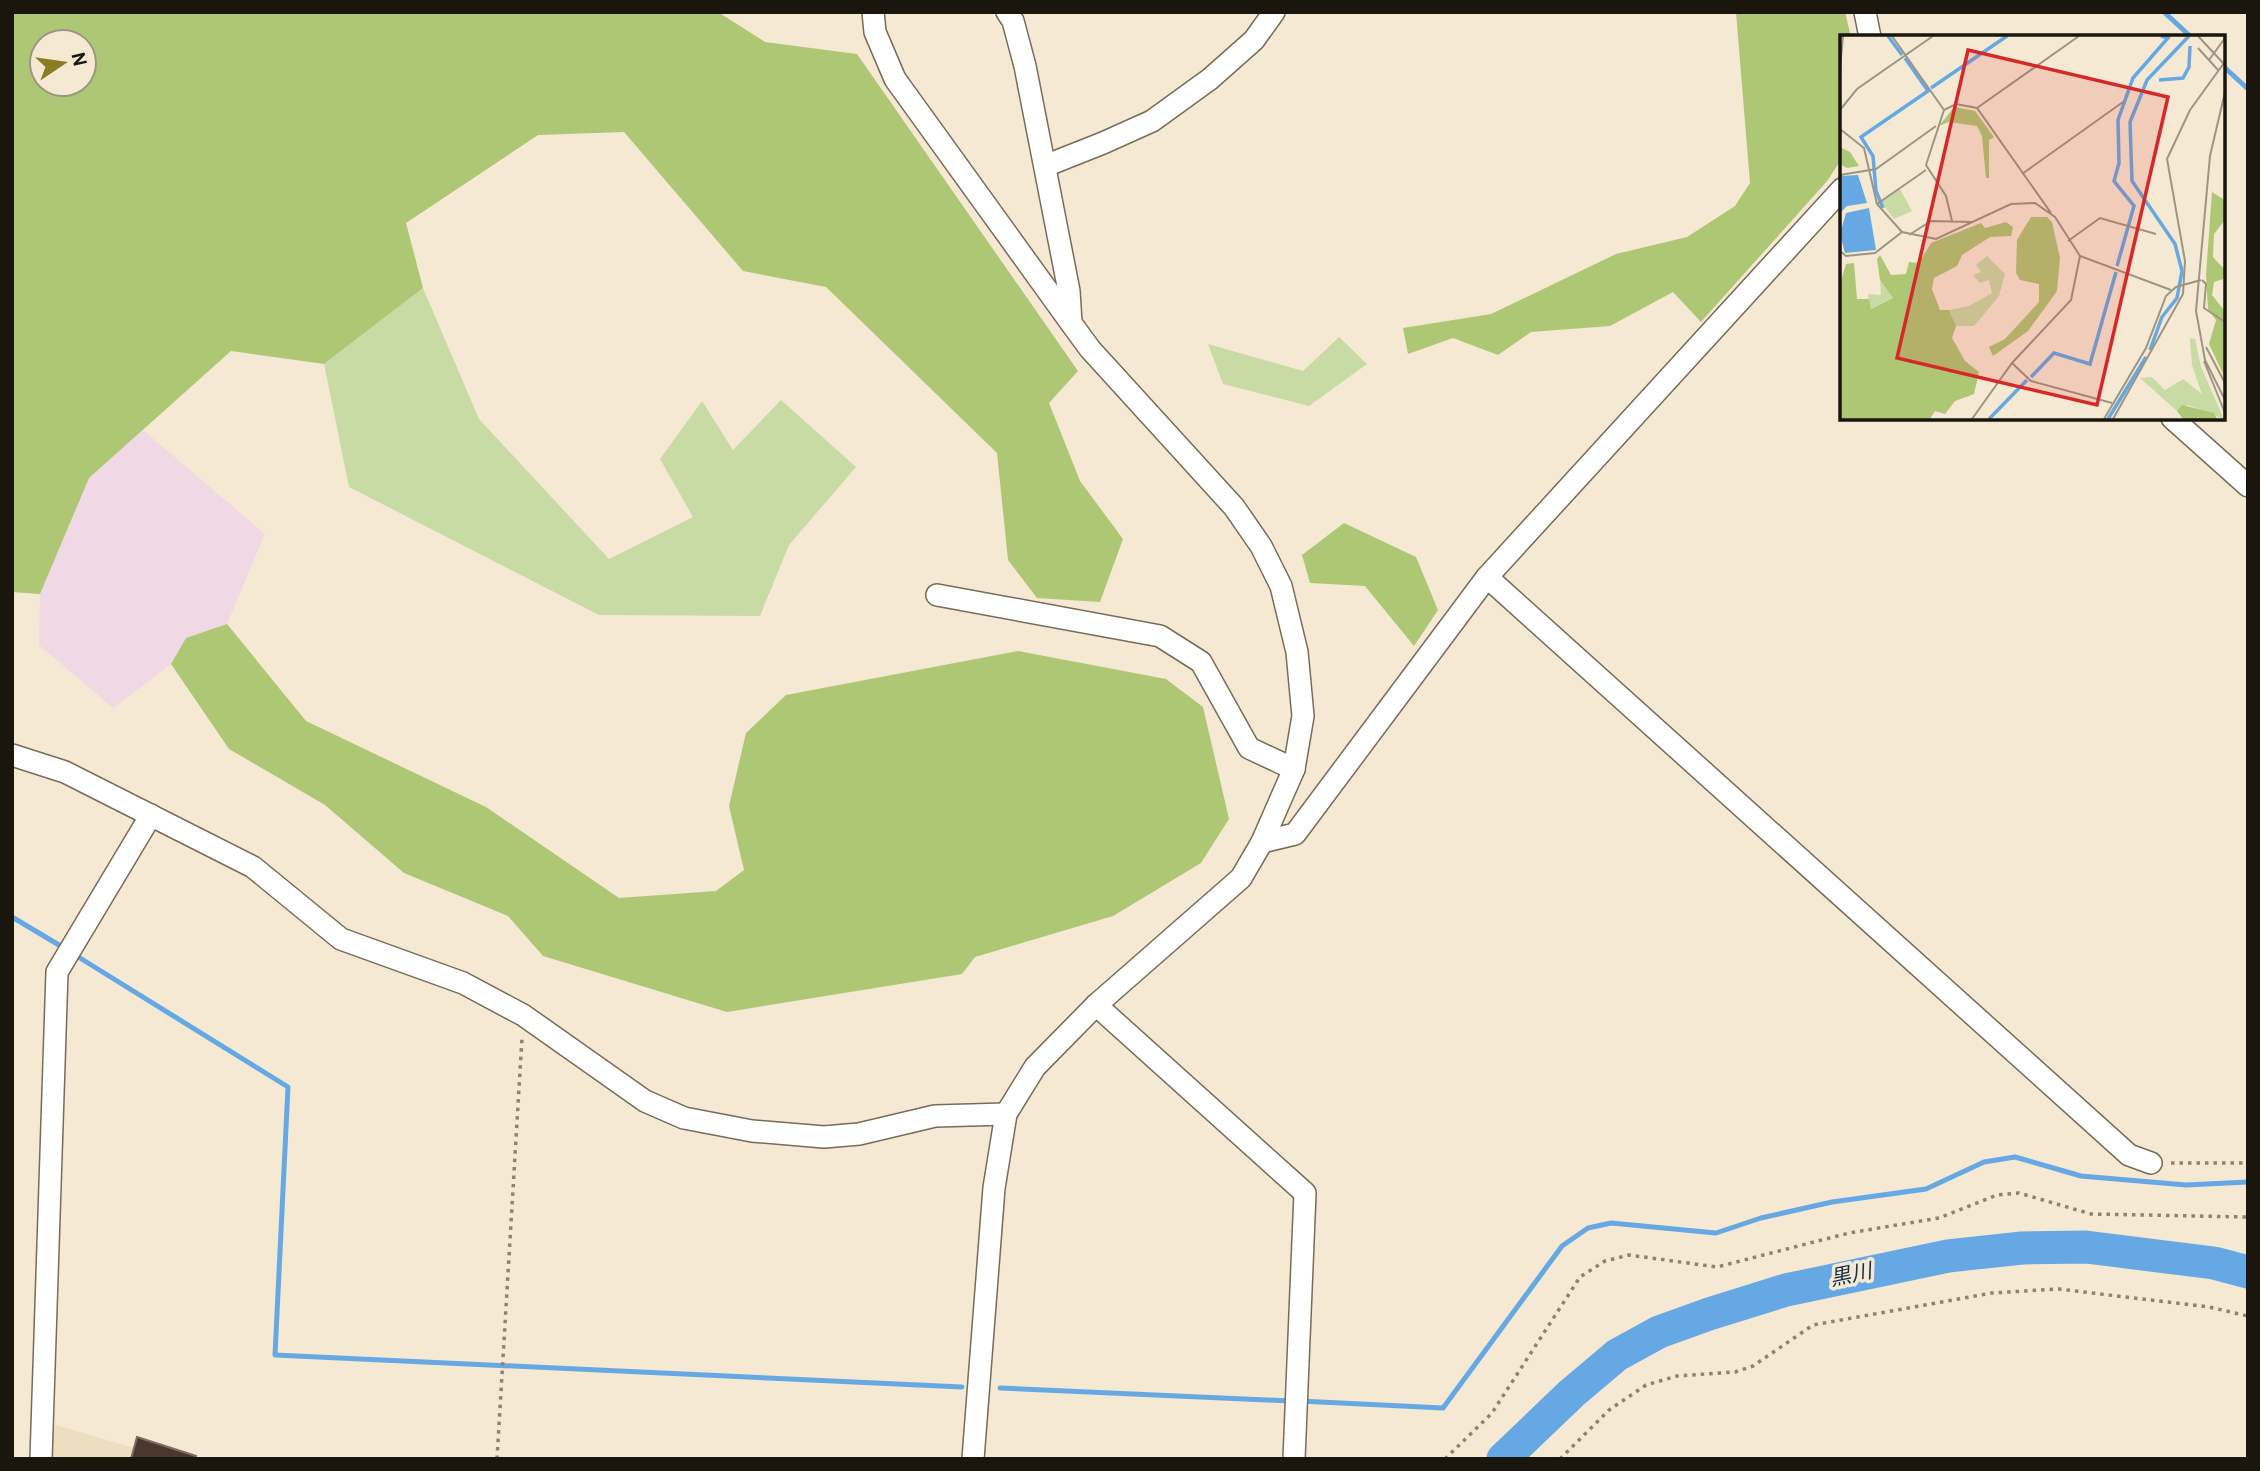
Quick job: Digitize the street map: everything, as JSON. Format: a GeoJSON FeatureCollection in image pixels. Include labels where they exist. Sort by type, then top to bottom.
{"type":"FeatureCollection","features":[{"type":"Feature","properties":{"kind":"street"},"geometry":{"type":"LineString","coordinates":[[873,12],[876,32],[895,79],[1071,323],[1090,349],[1234,507],[1261,546],[1281,586],[1297,652],[1303,716],[1294,769],[1262,842],[1241,878],[1096,1005],[1035,1067],[1006,1114],[994,1188],[973,1459]]}},
{"type":"Feature","properties":{"kind":"street"},"geometry":{"type":"LineString","coordinates":[[1007,12],[1013,21],[1025,66],[1069,291],[1071,323]]}},
{"type":"Feature","properties":{"kind":"street"},"geometry":{"type":"LineString","coordinates":[[1045,166],[1152,121],[1219,71],[1254,40],[1274,12]]}},
{"type":"Feature","properties":{"kind":"street"},"geometry":{"type":"LineString","coordinates":[[1865,12],[1870,35]]}},
{"type":"Feature","properties":{"kind":"street"},"geometry":{"type":"LineString","coordinates":[[1262,842],[1296,834],[1487,578],[1840,191]]}},
{"type":"Feature","properties":{"kind":"street"},"geometry":{"type":"LineString","coordinates":[[2174,420],[2248,486]]}},
{"type":"Feature","properties":{"kind":"street"},"geometry":{"type":"LineString","coordinates":[[1487,578],[2129,1155],[2151,1163]]}},
{"type":"Feature","properties":{"kind":"street"},"geometry":{"type":"LineString","coordinates":[[937,596],[1160,636],[1201,662],[1249,748],[1294,769]]}},
{"type":"Feature","properties":{"kind":"street"},"geometry":{"type":"LineString","coordinates":[[12,755],[65,772],[253,867],[341,939],[464,983],[523,1015],[645,1101],[684,1118],[752,1131],[824,1137],[859,1135],[935,1116],[1006,1114]]}},
{"type":"Feature","properties":{"kind":"street"},"geometry":{"type":"LineString","coordinates":[[41,1459],[57,972],[151,815]]}},
{"type":"Feature","properties":{"kind":"street"},"geometry":{"type":"LineString","coordinates":[[1096,1005],[1306,1193],[1294,1459]]}},
{"type":"Feature","properties":{"kind":"path"},"geometry":{"type":"LineString","coordinates":[[497,1459],[523,1015]]}},
{"type":"Feature","properties":{"kind":"path"},"geometry":{"type":"LineString","coordinates":[[2151,1163],[2248,1163]]}},
{"type":"Feature","properties":{"kind":"path"},"geometry":{"type":"LineString","coordinates":[[1445,1459],[1492,1413],[1580,1277],[1605,1261],[1629,1255],[1717,1267],[1849,1233],[1939,1218],[1997,1195],[2019,1193],[2091,1214],[2248,1217]]}},
{"type":"Feature","properties":{"kind":"path"},"geometry":{"type":"LineString","coordinates":[[1560,1459],[1609,1410],[1646,1385],[1677,1376],[1735,1372],[1754,1366],[1813,1325],[1992,1293],[2059,1289],[2209,1307],[2248,1316]]}},
{"type":"Feature","properties":{"kind":"shaded area"},"geometry":{"type":"Polygon","coordinates":[[[143,430],[265,534],[227,624],[186,638],[171,664],[113,708],[39,645],[40,594],[89,478],[143,430]]]}},
{"type":"Feature","properties":{"kind":"shaded area"},"geometry":{"type":"Polygon","coordinates":[[[49,1423],[172,1459],[47,1459],[49,1423]]]}},
{"type":"Feature","properties":{"kind":"green space"},"geometry":{"type":"Polygon","coordinates":[[[12,12],[718,12],[765,42],[857,54],[1078,371],[1049,403],[1080,481],[1123,539],[1100,602],[1037,598],[1008,560],[997,453],[826,287],[743,271],[624,132],[538,135],[406,223],[423,288],[324,364],[231,351],[89,478],[40,594],[12,592],[12,12]]]}},
{"type":"Feature","properties":{"kind":"green space"},"geometry":{"type":"Polygon","coordinates":[[[1736,12],[1845,12],[1851,35],[1840,35],[1840,161],[1828,180],[1701,322],[1673,292],[1610,326],[1531,332],[1498,355],[1453,338],[1408,354],[1403,328],[1491,314],[1616,254],[1687,237],[1735,206],[1750,183],[1736,12]]]}},
{"type":"Feature","properties":{"kind":"green space"},"geometry":{"type":"Polygon","coordinates":[[[423,288],[479,419],[609,559],[693,517],[660,459],[702,401],[733,450],[781,400],[856,467],[789,545],[760,616],[599,615],[349,487],[324,364],[423,288]]]}},
{"type":"Feature","properties":{"kind":"green space"},"geometry":{"type":"Polygon","coordinates":[[[1339,337],[1367,364],[1309,406],[1223,384],[1208,344],[1303,371],[1339,337]]]}},
{"type":"Feature","properties":{"kind":"green space"},"geometry":{"type":"Polygon","coordinates":[[[1344,523],[1416,557],[1438,610],[1414,646],[1365,586],[1310,583],[1302,555],[1344,523]]]}},
{"type":"Feature","properties":{"kind":"green space"},"geometry":{"type":"Polygon","coordinates":[[[227,624],[306,721],[486,807],[619,898],[716,891],[744,870],[729,806],[746,733],[786,695],[1018,651],[1166,679],[1203,707],[1229,819],[1201,863],[1113,916],[975,957],[962,974],[727,1012],[543,956],[508,916],[404,873],[325,805],[229,749],[171,664],[186,638],[227,624]]]}},
{"type":"Feature","properties":{"kind":"building"},"geometry":{"type":"Polygon","coordinates":[[[137,1437],[196,1456],[195,1459],[131,1459],[137,1437]]]}},
{"type":"Feature","properties":{"kind":"waterway"},"geometry":{"type":"LineString","coordinates":[[2164,12],[2189,35]]}},
{"type":"Feature","properties":{"kind":"waterway"},"geometry":{"type":"LineString","coordinates":[[2225,68],[2248,89]]}},
{"type":"Feature","properties":{"kind":"waterway"},"geometry":{"type":"LineString","coordinates":[[12,917],[59,945]]}},
{"type":"Feature","properties":{"kind":"waterway"},"geometry":{"type":"LineString","coordinates":[[80,958],[288,1087],[275,1355],[962,1387]]}},
{"type":"Feature","properties":{"kind":"waterway"},"geometry":{"type":"LineString","coordinates":[[1300,1401],[1443,1408],[1562,1246],[1588,1228],[1611,1223],[1716,1233],[1761,1218],[1832,1202],[1926,1189],[1984,1162],[2015,1157],[2081,1176],[2186,1185],[2248,1182]]}},
{"type":"Feature","properties":{"kind":"waterway","name":"黒川"},"geometry":{"type":"LineString","coordinates":[[1503,1459],[1572,1393],[1617,1355],[1659,1332],[1786,1290],[1948,1256],[2022,1248],[2086,1247],[2214,1263],[2248,1272]]}},
{"type":"Feature","properties":{"kind":"waterway"},"geometry":{"type":"LineString","coordinates":[[1000,1388],[1291,1401]]}}]}
